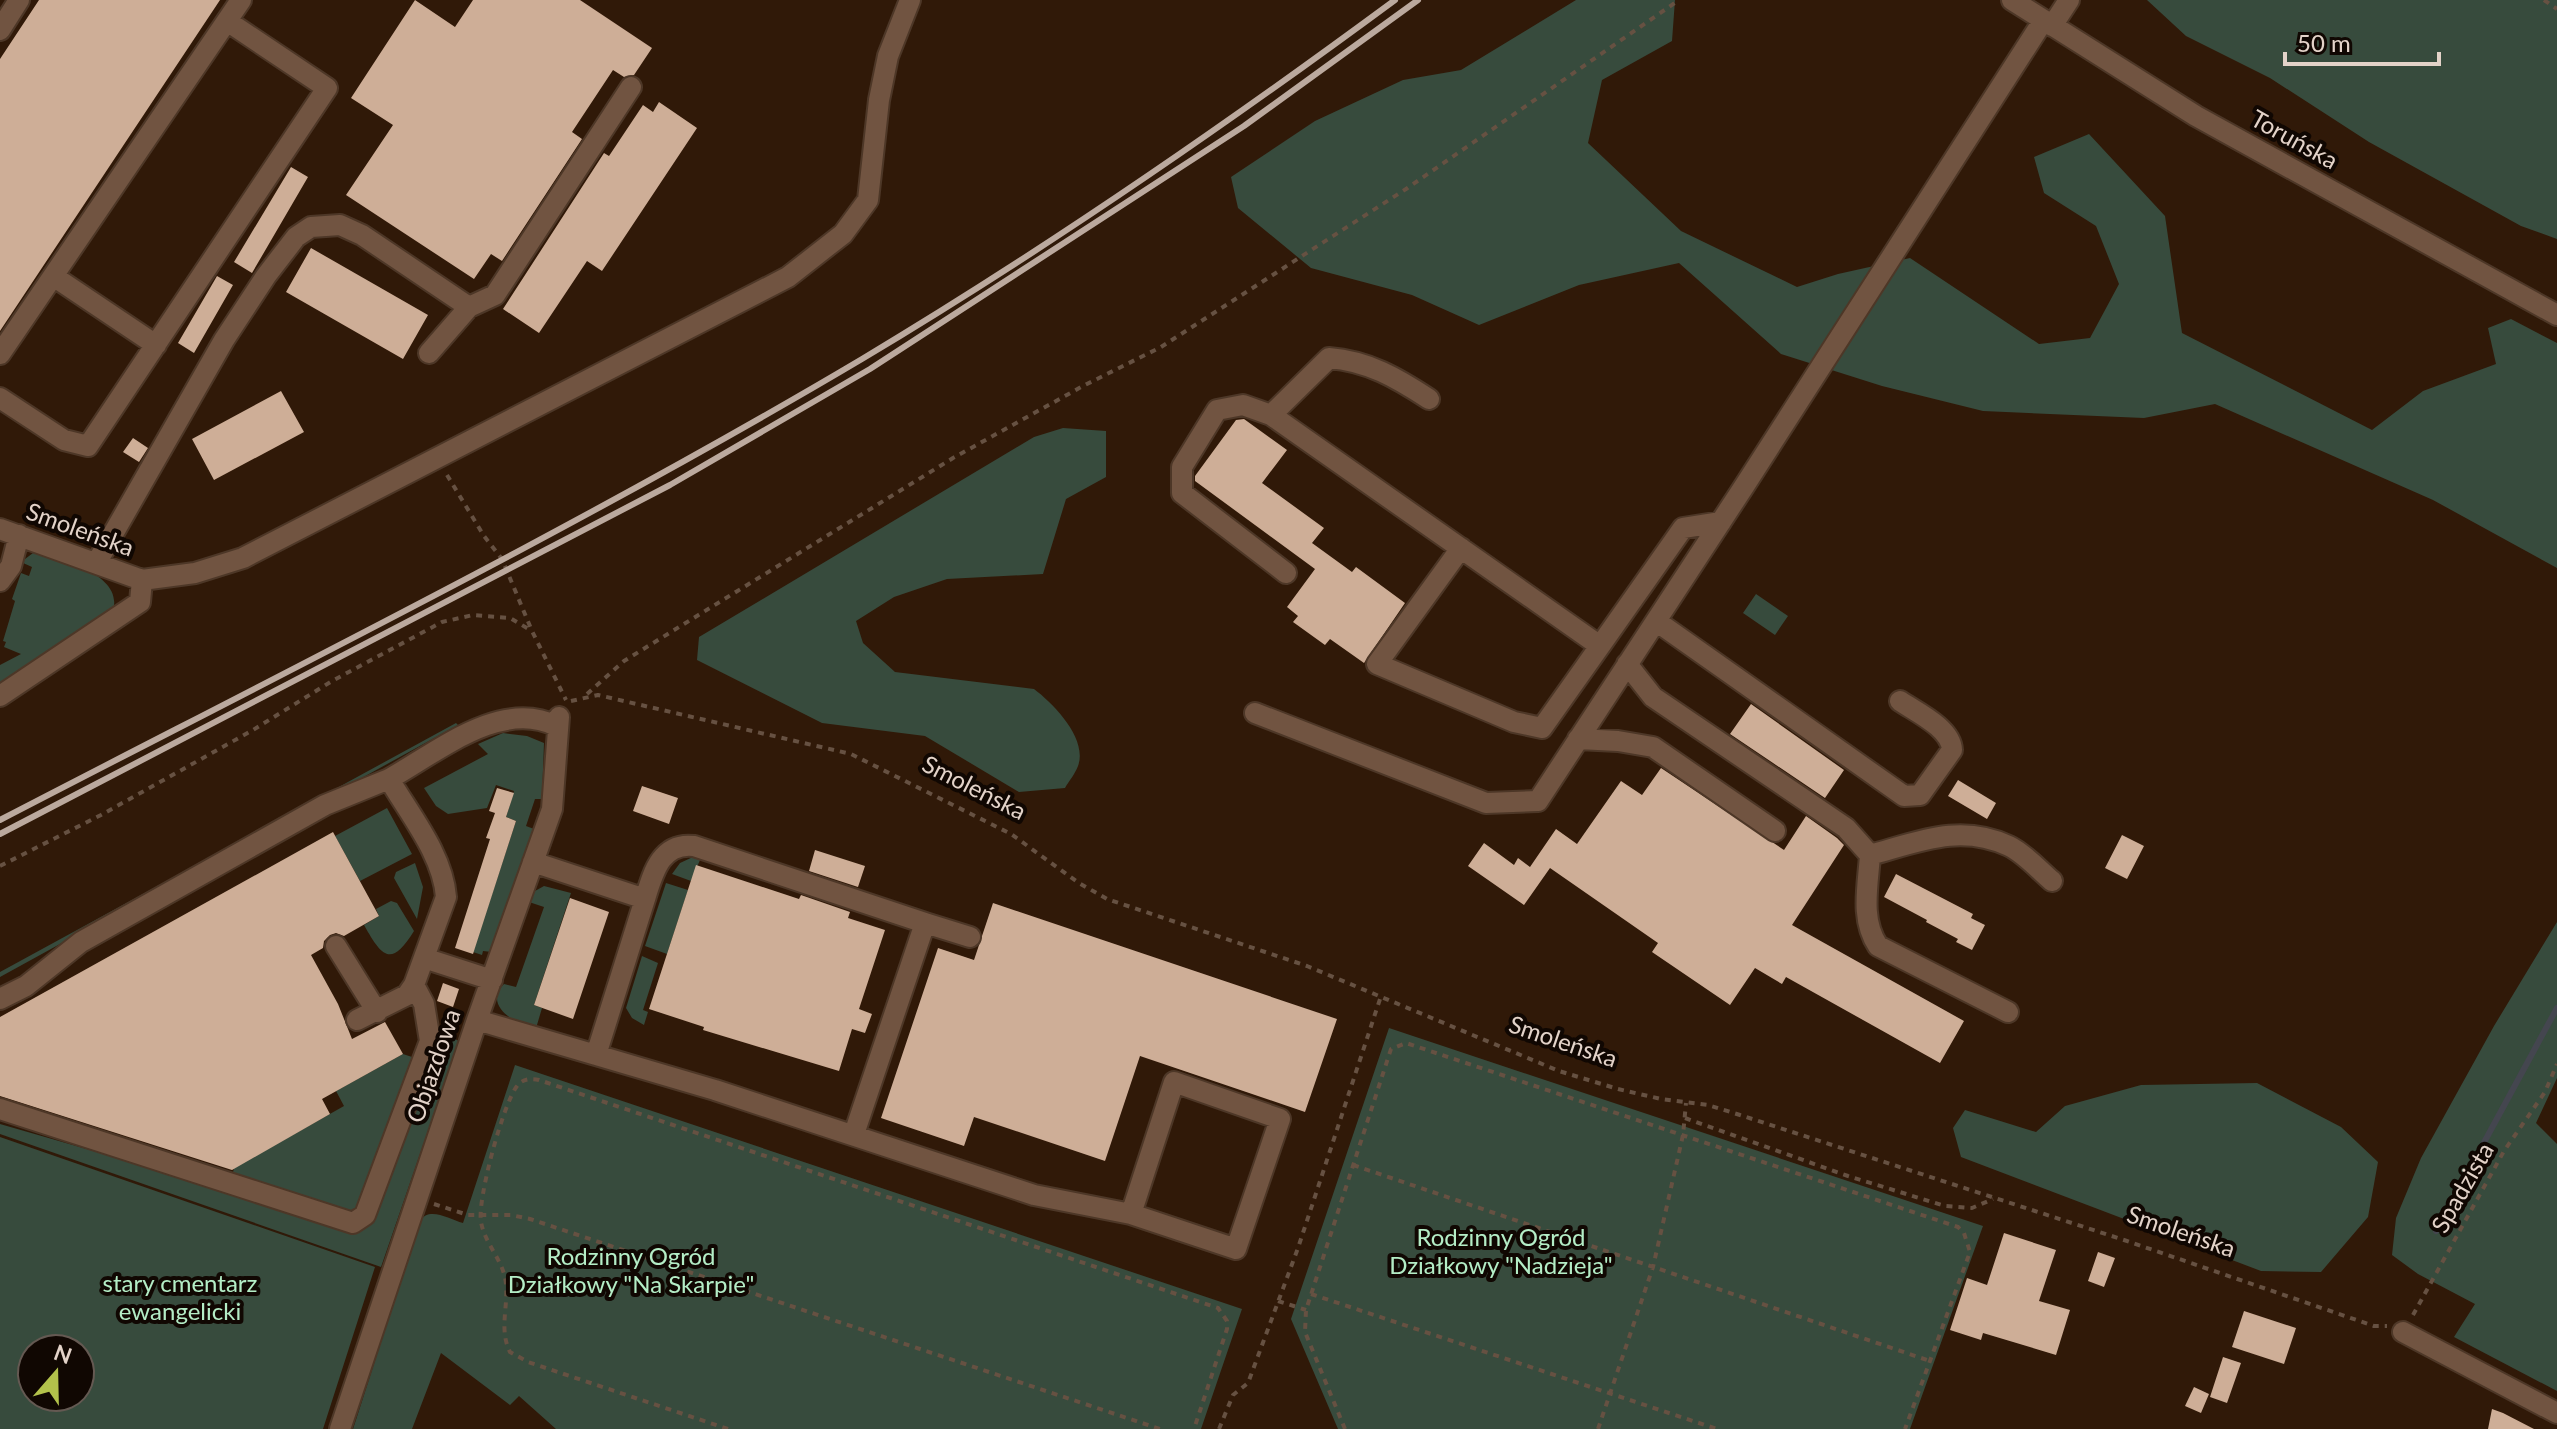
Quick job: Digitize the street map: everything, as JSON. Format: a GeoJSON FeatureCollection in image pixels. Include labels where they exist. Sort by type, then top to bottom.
{"type":"FeatureCollection","features":[{"type":"Feature","properties":{"kind":"street"},"geometry":{"type":"LineString","coordinates":[[0,354],[241,0]]}},
{"type":"Feature","properties":{"kind":"street"},"geometry":{"type":"LineString","coordinates":[[0,696],[140,602],[142,580],[195,573],[243,558],[788,277],[843,234],[868,200],[879,100],[888,56],[910,0]]}},
{"type":"Feature","properties":{"kind":"street","name":"Toruńska"},"geometry":{"type":"LineString","coordinates":[[2012,0],[2196,116],[2557,315]]}},
{"type":"Feature","properties":{"kind":"street"},"geometry":{"type":"LineString","coordinates":[[1255,713],[1486,803],[1538,801],[2047,24],[2069,0]]}},
{"type":"Feature","properties":{"kind":"street"},"geometry":{"type":"LineString","coordinates":[[0,30],[11,4]]}},
{"type":"Feature","properties":{"kind":"street"},"geometry":{"type":"LineString","coordinates":[[0,398],[64,440],[88,446],[327,88],[227,21]]}},
{"type":"Feature","properties":{"kind":"street"},"geometry":{"type":"LineString","coordinates":[[429,353],[469,307],[495,295],[631,87]]}},
{"type":"Feature","properties":{"kind":"street"},"geometry":{"type":"LineString","coordinates":[[97,562],[224,340],[296,237],[311,227],[340,225],[362,235],[469,307]]}},
{"type":"Feature","properties":{"kind":"street"},"geometry":{"type":"LineString","coordinates":[[53,276],[156,345]]}},
{"type":"Feature","properties":{"kind":"street"},"geometry":{"type":"LineString","coordinates":[[1271,415],[1329,358],[1352,360],[1393,375],[1429,399]]}},
{"type":"Feature","properties":{"kind":"street"},"geometry":{"type":"LineString","coordinates":[[1286,573],[1182,493],[1182,467],[1217,410],[1243,405],[1271,415],[1600,646]]}},
{"type":"Feature","properties":{"kind":"street"},"geometry":{"type":"LineString","coordinates":[[1461,548],[1377,664],[1514,722],[1542,728],[1683,528],[1721,522]]}},
{"type":"Feature","properties":{"kind":"street"},"geometry":{"type":"LineString","coordinates":[[0,581],[11,566],[10,532]]}},
{"type":"Feature","properties":{"kind":"street","name":"Smoleńska"},"geometry":{"type":"LineString","coordinates":[[10,532],[142,580]]}},
{"type":"Feature","properties":{"kind":"street"},"geometry":{"type":"LineString","coordinates":[[1656,621],[1904,796],[1912,797],[1920,795],[1953,745],[1943,731],[1900,701]]}},
{"type":"Feature","properties":{"kind":"street"},"geometry":{"type":"LineString","coordinates":[[1627,664],[1653,697],[1846,828],[1870,855],[1866,919],[1869,933],[1878,946],[2008,1012]]}},
{"type":"Feature","properties":{"kind":"street"},"geometry":{"type":"LineString","coordinates":[[0,999],[26,986],[81,942],[325,805],[389,779],[494,721],[519,718],[544,720],[561,715]]}},
{"type":"Feature","properties":{"kind":"street","name":"Objazdowa"},"geometry":{"type":"LineString","coordinates":[[340,1429],[477,1020],[552,809],[561,715]]}},
{"type":"Feature","properties":{"kind":"street"},"geometry":{"type":"LineString","coordinates":[[1578,739],[1653,747],[1775,831]]}},
{"type":"Feature","properties":{"kind":"street"},"geometry":{"type":"LineString","coordinates":[[357,1020],[407,995],[414,985],[446,897],[446,885],[437,860],[389,779]]}},
{"type":"Feature","properties":{"kind":"street"},"geometry":{"type":"LineString","coordinates":[[1870,855],[1950,833],[1978,835],[2011,847],[2052,881]]}},
{"type":"Feature","properties":{"kind":"street"},"geometry":{"type":"LineString","coordinates":[[596,1055],[657,865],[668,852],[683,845],[694,846],[970,937]]}},
{"type":"Feature","properties":{"kind":"street"},"geometry":{"type":"LineString","coordinates":[[533,862],[645,899]]}},
{"type":"Feature","properties":{"kind":"street"},"geometry":{"type":"LineString","coordinates":[[854,1134],[925,923]]}},
{"type":"Feature","properties":{"kind":"street"},"geometry":{"type":"LineString","coordinates":[[336,946],[377,1012]]}},
{"type":"Feature","properties":{"kind":"street"},"geometry":{"type":"LineString","coordinates":[[424,958],[492,980]]}},
{"type":"Feature","properties":{"kind":"street"},"geometry":{"type":"LineString","coordinates":[[0,1109],[353,1223],[365,1215],[430,1041],[424,1004],[414,985]]}},
{"type":"Feature","properties":{"kind":"street"},"geometry":{"type":"LineString","coordinates":[[477,1020],[854,1134],[1034,1195],[1131,1214],[1236,1249],[1280,1119],[1174,1082],[1131,1214]]}},
{"type":"Feature","properties":{"kind":"street"},"geometry":{"type":"LineString","coordinates":[[2403,1332],[2557,1413]]}},
{"type":"Feature","properties":{"kind":"path"},"geometry":{"type":"LineString","coordinates":[[585,696],[624,661],[953,458],[1174,339],[1406,189],[1679,0]]}},
{"type":"Feature","properties":{"kind":"path"},"geometry":{"type":"LineString","coordinates":[[2544,0],[2557,9]]}},
{"type":"Feature","properties":{"kind":"path"},"geometry":{"type":"LineString","coordinates":[[437,460],[484,536],[502,559],[532,631],[561,715]]}},
{"type":"Feature","properties":{"kind":"path"},"geometry":{"type":"LineString","coordinates":[[0,866],[101,815],[442,622],[473,615],[510,618],[532,631]]}},
{"type":"Feature","properties":{"kind":"path","name":"Smoleńska"},"geometry":{"type":"LineString","coordinates":[[561,715],[585,696],[598,695],[851,754],[1011,834],[1079,883],[1107,899],[1307,966],[1559,1071],[1618,1089],[1708,1105],[2374,1326],[2386,1326],[2403,1332]]}},
{"type":"Feature","properties":{"kind":"path"},"geometry":{"type":"LineString","coordinates":[[1219,1429],[1233,1395],[1248,1383],[1298,1248],[1381,996]]}},
{"type":"Feature","properties":{"kind":"path"},"geometry":{"type":"LineString","coordinates":[[1345,1429],[1305,1332],[1306,1310],[1391,1049],[1406,1043],[1958,1227],[1964,1233],[1970,1252],[1905,1429]]}},
{"type":"Feature","properties":{"kind":"path","name":"Spadzista"},"geometry":{"type":"LineString","coordinates":[[2403,1332],[2504,1151],[2545,1092],[2557,1064]]}},
{"type":"Feature","properties":{"kind":"path"},"geometry":{"type":"LineString","coordinates":[[728,1429],[528,1362],[510,1352],[504,1336],[506,1283],[480,1217],[484,1182],[513,1093],[522,1081],[531,1078],[539,1080],[1218,1308],[1227,1321],[1227,1329],[1194,1429]]}},
{"type":"Feature","properties":{"kind":"path"},"geometry":{"type":"LineString","coordinates":[[1598,1429],[1653,1267],[1683,1135],[1686,1103]]}},
{"type":"Feature","properties":{"kind":"path"},"geometry":{"type":"LineString","coordinates":[[1685,1118],[1848,1176],[1945,1206],[1972,1208],[1995,1198]]}},
{"type":"Feature","properties":{"kind":"path"},"geometry":{"type":"LineString","coordinates":[[1353,1165],[1930,1361]]}},
{"type":"Feature","properties":{"kind":"path"},"geometry":{"type":"LineString","coordinates":[[416,1199],[480,1217],[511,1215],[530,1219],[1160,1429]]}},
{"type":"Feature","properties":{"kind":"path"},"geometry":{"type":"LineString","coordinates":[[1311,1294],[1717,1429]]}},
{"type":"Feature","properties":{"kind":"path"},"geometry":{"type":"LineString","coordinates":[[1278,1301],[1306,1310]]}},
{"type":"Feature","properties":{"kind":"green space"},"geometry":{"type":"Polygon","coordinates":[[[1576,0],[1675,0],[1672,41],[1602,80],[1588,143],[1681,231],[1797,287],[1838,274],[1910,258],[2039,344],[2090,338],[2119,284],[2096,226],[2044,193],[2034,157],[2089,134],[2165,216],[2182,333],[2372,430],[2423,391],[2496,364],[2488,328],[2511,319],[2557,343],[2557,568],[2433,500],[2215,404],[2144,418],[1983,411],[1882,386],[1781,354],[1679,263],[1579,285],[1479,325],[1412,295],[1311,268],[1238,208],[1231,177],[1315,121],[1403,80],[1461,70],[1576,0]]]}},
{"type":"Feature","properties":{"kind":"green space"},"geometry":{"type":"Polygon","coordinates":[[[2147,0],[2557,0],[2557,239],[2521,226],[2369,142],[2270,78],[2186,36],[2147,0]]]}},
{"type":"Feature","properties":{"kind":"green space"},"geometry":{"type":"Polygon","coordinates":[[[1063,428],[1106,431],[1106,477],[1066,499],[1043,574],[947,579],[894,597],[856,621],[863,643],[895,672],[1034,689],[1067,723],[1078,745],[1078,766],[1065,788],[1019,792],[925,736],[822,723],[697,660],[699,637],[1034,437],[1063,428]]]}},
{"type":"Feature","properties":{"kind":"green space"},"geometry":{"type":"Polygon","coordinates":[[[33,553],[73,564],[100,578],[114,598],[113,610],[0,685],[0,665],[21,654],[4,647],[6,642],[3,641],[21,573],[29,576],[32,567],[21,562],[33,553]]]}},
{"type":"Feature","properties":{"kind":"green space"},"geometry":{"type":"Polygon","coordinates":[[[1756,594],[1788,616],[1775,635],[1743,613],[1756,594]]]}},
{"type":"Feature","properties":{"kind":"green space"},"geometry":{"type":"Polygon","coordinates":[[[456,723],[458,725],[0,977],[0,972],[456,723]]]}},
{"type":"Feature","properties":{"kind":"green space"},"geometry":{"type":"Polygon","coordinates":[[[503,733],[527,736],[544,743],[542,799],[535,799],[526,826],[534,829],[492,952],[483,951],[482,955],[473,952],[516,821],[506,817],[514,791],[496,785],[487,808],[448,814],[436,806],[424,788],[488,754],[478,744],[503,733]]]}},
{"type":"Feature","properties":{"kind":"green space"},"geometry":{"type":"Polygon","coordinates":[[[387,808],[412,854],[360,881],[335,836],[387,808]]]}},
{"type":"Feature","properties":{"kind":"green space"},"geometry":{"type":"Polygon","coordinates":[[[695,856],[700,860],[691,881],[672,874],[680,863],[695,856]]]}},
{"type":"Feature","properties":{"kind":"green space"},"geometry":{"type":"Polygon","coordinates":[[[415,863],[423,887],[417,919],[394,878],[396,872],[415,863]]]}},
{"type":"Feature","properties":{"kind":"green space"},"geometry":{"type":"Polygon","coordinates":[[[666,883],[688,890],[667,954],[645,946],[666,883]]]}},
{"type":"Feature","properties":{"kind":"green space"},"geometry":{"type":"Polygon","coordinates":[[[544,886],[571,893],[534,1005],[542,1008],[537,1025],[533,1027],[510,1018],[497,999],[504,984],[516,987],[544,907],[529,902],[535,891],[544,886]]]}},
{"type":"Feature","properties":{"kind":"green space"},"geometry":{"type":"Polygon","coordinates":[[[391,901],[397,903],[414,931],[399,950],[387,954],[376,945],[364,925],[379,916],[376,909],[391,901]]]}},
{"type":"Feature","properties":{"kind":"green space"},"geometry":{"type":"Polygon","coordinates":[[[2557,922],[2557,1078],[2536,1123],[2557,1144],[2557,1391],[2454,1337],[2475,1304],[2418,1274],[2392,1255],[2396,1218],[2421,1158],[2494,1026],[2557,922]]]}},
{"type":"Feature","properties":{"kind":"green space"},"geometry":{"type":"Polygon","coordinates":[[[642,956],[658,963],[643,1010],[648,1012],[644,1025],[632,1018],[626,1008],[642,956]]]}},
{"type":"Feature","properties":{"kind":"green space","name":"Rodzinny Ogród Działkowy \"Nadzieja\""},"geometry":{"type":"Polygon","coordinates":[[[1389,1028],[1983,1226],[1910,1429],[1338,1429],[1291,1319],[1389,1028]]]}},
{"type":"Feature","properties":{"kind":"green space"},"geometry":{"type":"Polygon","coordinates":[[[447,1035],[459,1041],[381,1267],[0,1134],[0,1124],[229,1190],[234,1168],[344,1106],[336,1091],[403,1054],[436,1065],[447,1035]]]}},
{"type":"Feature","properties":{"kind":"green space","name":"Rodzinny Ogród Działkowy \"Na Skarpie\""},"geometry":{"type":"Polygon","coordinates":[[[515,1065],[1242,1309],[1201,1429],[556,1429],[519,1396],[510,1405],[441,1353],[412,1429],[353,1429],[420,1221],[434,1214],[463,1223],[515,1065]]]}},
{"type":"Feature","properties":{"kind":"green space"},"geometry":{"type":"Polygon","coordinates":[[[2257,1083],[2341,1127],[2378,1162],[2368,1217],[2321,1272],[2261,1271],[1961,1157],[1953,1128],[1965,1110],[2036,1132],[2065,1106],[2141,1085],[2257,1083]]]}},
{"type":"Feature","properties":{"kind":"green space","name":"stary cmentarz ewangelicki"},"geometry":{"type":"Polygon","coordinates":[[[0,1137],[375,1267],[323,1429],[0,1429],[0,1137]]]}},
{"type":"Feature","properties":{"kind":"building"},"geometry":{"type":"Polygon","coordinates":[[[39,0],[220,0],[0,331],[0,59],[39,0]]]}},
{"type":"Feature","properties":{"kind":"building"},"geometry":{"type":"Polygon","coordinates":[[[415,0],[455,27],[473,0],[580,0],[652,48],[634,75],[624,77],[613,70],[572,132],[582,139],[502,261],[491,254],[474,279],[346,195],[393,125],[351,98],[415,0]]]}},
{"type":"Feature","properties":{"kind":"building"},"geometry":{"type":"Polygon","coordinates":[[[659,102],[697,128],[602,271],[587,261],[539,333],[503,309],[604,153],[609,156],[643,105],[653,112],[659,102]]]}},
{"type":"Feature","properties":{"kind":"building"},"geometry":{"type":"Polygon","coordinates":[[[291,167],[308,177],[252,273],[234,262],[291,167]]]}},
{"type":"Feature","properties":{"kind":"building"},"geometry":{"type":"Polygon","coordinates":[[[311,248],[428,315],[403,359],[286,292],[311,248]]]}},
{"type":"Feature","properties":{"kind":"building"},"geometry":{"type":"Polygon","coordinates":[[[217,276],[233,285],[194,353],[178,343],[217,276]]]}},
{"type":"Feature","properties":{"kind":"building"},"geometry":{"type":"Polygon","coordinates":[[[281,391],[304,432],[214,480],[192,439],[281,391]]]}},
{"type":"Feature","properties":{"kind":"building"},"geometry":{"type":"Polygon","coordinates":[[[1244,419],[1287,450],[1262,483],[1324,528],[1312,543],[1352,572],[1356,567],[1405,603],[1364,663],[1330,639],[1325,645],[1293,622],[1298,616],[1287,607],[1315,569],[1195,481],[1195,476],[1236,420],[1244,419]]]}},
{"type":"Feature","properties":{"kind":"building"},"geometry":{"type":"Polygon","coordinates":[[[133,438],[148,448],[139,462],[123,452],[133,438]]]}},
{"type":"Feature","properties":{"kind":"building"},"geometry":{"type":"Polygon","coordinates":[[[1751,704],[1844,770],[1825,798],[1730,734],[1751,704]]]}},
{"type":"Feature","properties":{"kind":"building"},"geometry":{"type":"Polygon","coordinates":[[[1661,768],[1784,850],[1806,816],[1844,845],[1792,925],[1964,1021],[1940,1063],[1786,977],[1782,984],[1755,968],[1730,1005],[1652,952],[1658,943],[1550,868],[1524,905],[1468,866],[1484,843],[1514,865],[1518,858],[1530,867],[1556,829],[1577,844],[1621,781],[1642,795],[1661,768]]]}},
{"type":"Feature","properties":{"kind":"building"},"geometry":{"type":"Polygon","coordinates":[[[1958,780],[1996,803],[1987,819],[1948,796],[1958,780]]]}},
{"type":"Feature","properties":{"kind":"building"},"geometry":{"type":"Polygon","coordinates":[[[642,786],[678,798],[669,824],[633,811],[642,786]]]}},
{"type":"Feature","properties":{"kind":"building"},"geometry":{"type":"Polygon","coordinates":[[[497,788],[514,793],[506,817],[516,821],[473,954],[455,948],[490,839],[486,838],[495,813],[489,811],[497,788]]]}},
{"type":"Feature","properties":{"kind":"building"},"geometry":{"type":"Polygon","coordinates":[[[333,832],[379,916],[344,936],[336,933],[330,935],[324,941],[323,948],[311,955],[338,1004],[352,1039],[385,1022],[403,1054],[322,1099],[330,1114],[232,1170],[0,1096],[0,1017],[333,832]]]}},
{"type":"Feature","properties":{"kind":"building"},"geometry":{"type":"Polygon","coordinates":[[[2122,835],[2144,846],[2127,879],[2105,868],[2122,835]]]}},
{"type":"Feature","properties":{"kind":"building"},"geometry":{"type":"Polygon","coordinates":[[[815,850],[865,866],[858,887],[809,871],[815,850]]]}},
{"type":"Feature","properties":{"kind":"building"},"geometry":{"type":"Polygon","coordinates":[[[696,865],[799,899],[801,895],[850,912],[848,918],[885,930],[859,1009],[872,1014],[865,1033],[852,1029],[839,1071],[703,1030],[704,1027],[649,1009],[696,865]]]}},
{"type":"Feature","properties":{"kind":"building"},"geometry":{"type":"Polygon","coordinates":[[[1896,874],[1973,914],[1971,918],[1985,925],[1972,950],[1927,920],[1884,897],[1896,874]]]}},
{"type":"Feature","properties":{"kind":"building"},"geometry":{"type":"Polygon","coordinates":[[[570,898],[609,912],[573,1019],[534,1005],[570,898]]]}},
{"type":"Feature","properties":{"kind":"building"},"geometry":{"type":"Polygon","coordinates":[[[993,903],[1337,1019],[1305,1112],[1140,1056],[1105,1161],[974,1117],[964,1146],[881,1118],[938,948],[974,960],[993,903]]]}},
{"type":"Feature","properties":{"kind":"building"},"geometry":{"type":"Polygon","coordinates":[[[443,983],[459,989],[453,1007],[437,1001],[443,983]]]}},
{"type":"Feature","properties":{"kind":"building"},"geometry":{"type":"Polygon","coordinates":[[[2004,1233],[2056,1250],[2039,1301],[2070,1310],[2056,1355],[1983,1333],[1981,1340],[1950,1330],[1967,1278],[1987,1285],[2004,1233]]]}},
{"type":"Feature","properties":{"kind":"building"},"geometry":{"type":"Polygon","coordinates":[[[2098,1252],[2115,1258],[2104,1287],[2088,1281],[2098,1252]]]}},
{"type":"Feature","properties":{"kind":"building"},"geometry":{"type":"Polygon","coordinates":[[[2244,1311],[2296,1328],[2284,1364],[2232,1347],[2244,1311]]]}},
{"type":"Feature","properties":{"kind":"building"},"geometry":{"type":"Polygon","coordinates":[[[2223,1357],[2241,1363],[2227,1403],[2210,1397],[2223,1357]]]}},
{"type":"Feature","properties":{"kind":"building"},"geometry":{"type":"Polygon","coordinates":[[[2194,1387],[2209,1394],[2201,1413],[2185,1406],[2194,1387]]]}},
{"type":"Feature","properties":{"kind":"building"},"geometry":{"type":"Polygon","coordinates":[[[2492,1409],[2503,1413],[2534,1429],[2488,1429],[2492,1409]]]}},
{"type":"Feature","properties":{"kind":"waterway"},"geometry":{"type":"LineString","coordinates":[[2436,1231],[2557,1008]]}},
{"type":"Feature","properties":{"kind":"railway"},"geometry":{"type":"LineString","coordinates":[[0,820],[542,538],[862,359],[1133,186],[1395,0]]}},
{"type":"Feature","properties":{"kind":"railway"},"geometry":{"type":"LineString","coordinates":[[0,834],[670,485],[870,369],[1244,126],[1418,0]]}}]}
